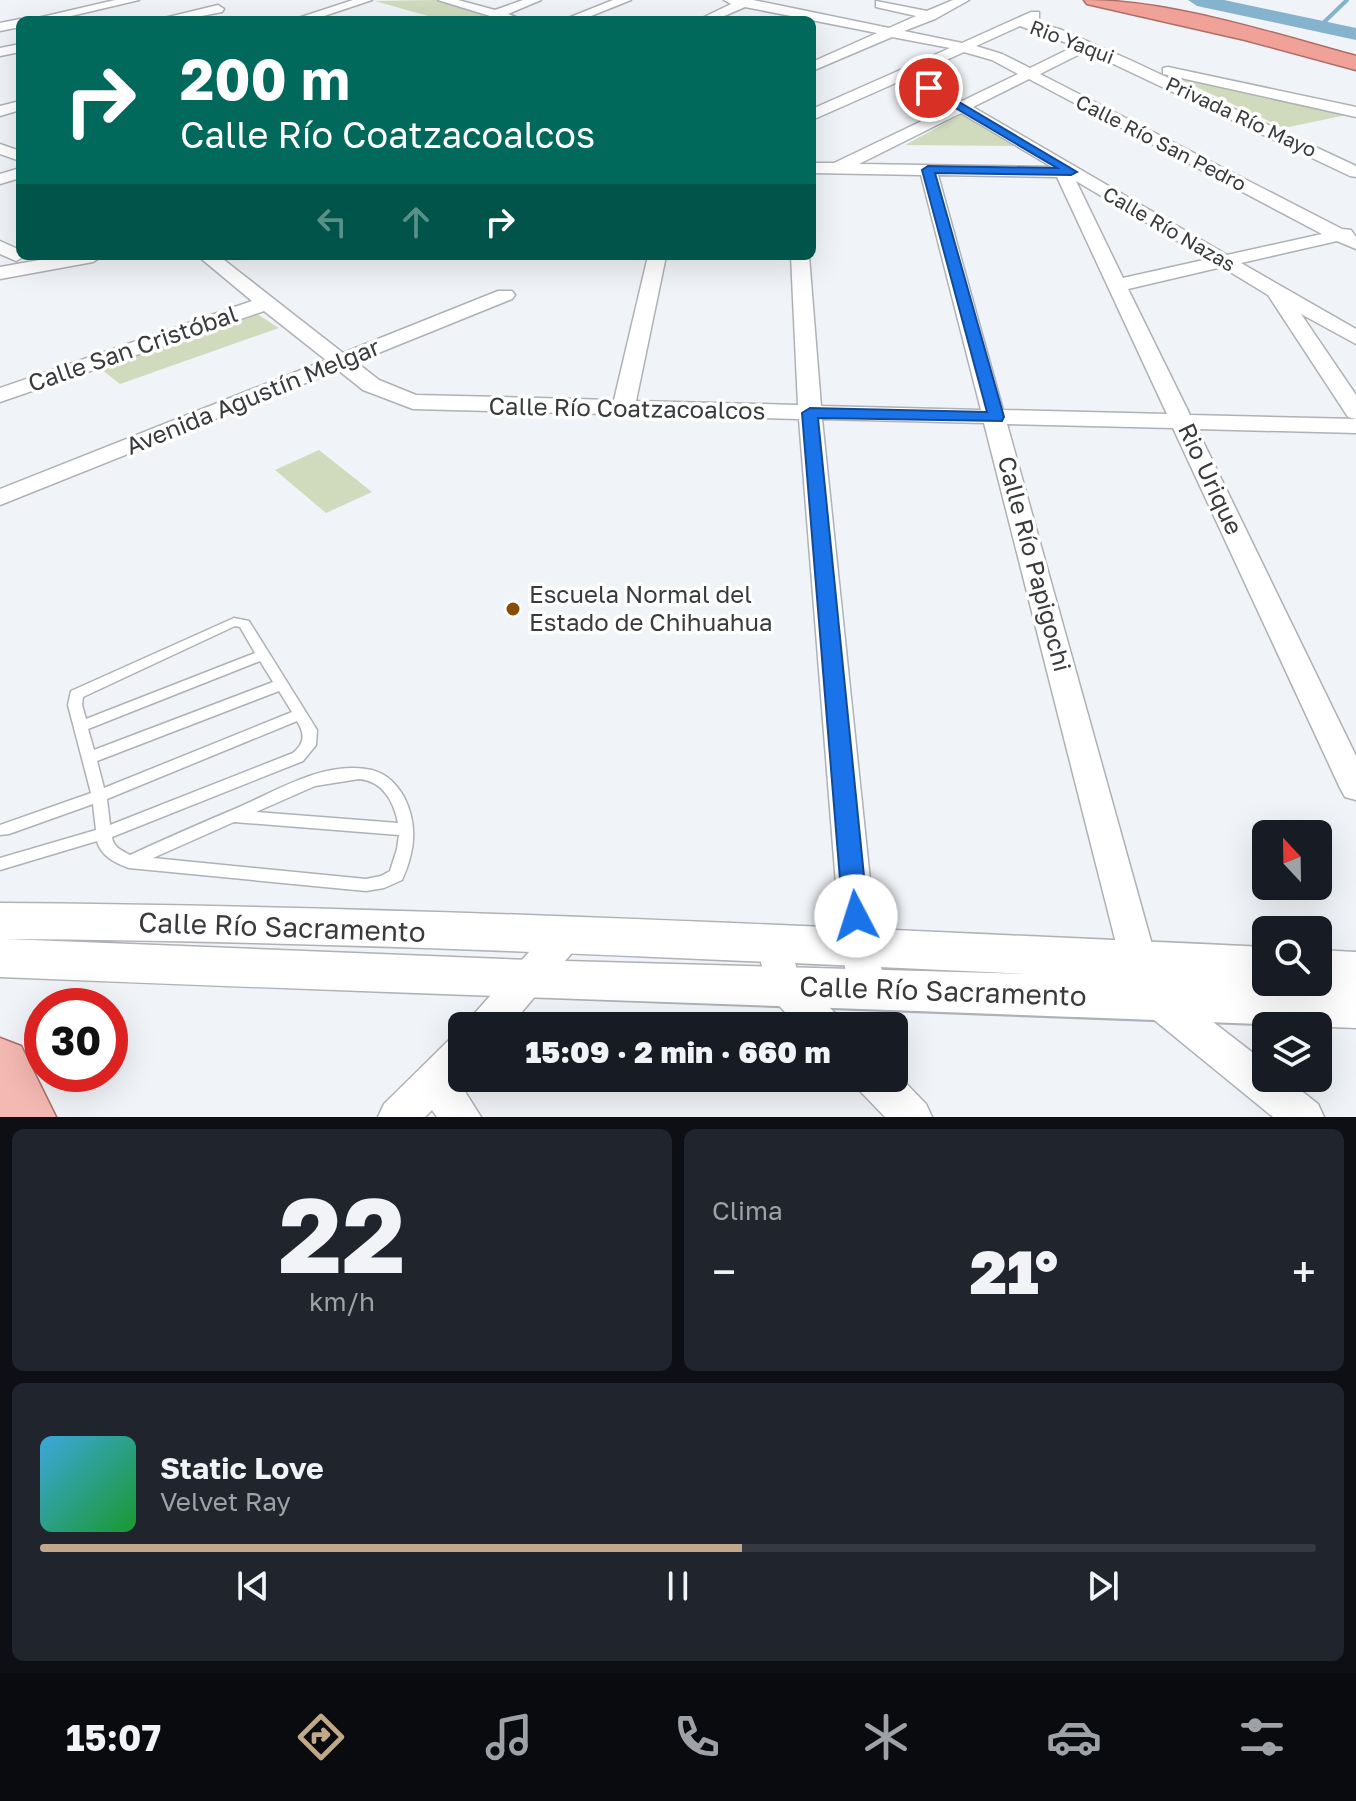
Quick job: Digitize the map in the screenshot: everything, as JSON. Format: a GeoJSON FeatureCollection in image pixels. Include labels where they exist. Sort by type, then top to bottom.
{"type":"FeatureCollection","features":[{"type":"Feature","properties":{"kind":"highway"},"geometry":{"type":"LineString","coordinates":[[1094,0],[1263,38],[1356,63]]}},
{"type":"Feature","properties":{"kind":"highway"},"geometry":{"type":"LineString","coordinates":[[1137,0],[1356,52]]}},
{"type":"Feature","properties":{"kind":"main road"},"geometry":{"type":"LineString","coordinates":[[0,1065],[25,1117]]}},
{"type":"Feature","properties":{"kind":"street"},"geometry":{"type":"LineString","coordinates":[[55,16],[133,0]]}},
{"type":"Feature","properties":{"kind":"street"},"geometry":{"type":"LineString","coordinates":[[193,16],[224,12],[203,0]]}},
{"type":"Feature","properties":{"kind":"street"},"geometry":{"type":"LineString","coordinates":[[312,16],[366,0]]}},
{"type":"Feature","properties":{"kind":"street"},"geometry":{"type":"LineString","coordinates":[[448,0],[502,16]]}},
{"type":"Feature","properties":{"kind":"street"},"geometry":{"type":"LineString","coordinates":[[495,14],[535,0]]}},
{"type":"Feature","properties":{"kind":"street"},"geometry":{"type":"LineString","coordinates":[[580,16],[625,0]]}},
{"type":"Feature","properties":{"kind":"street"},"geometry":{"type":"LineString","coordinates":[[816,65],[963,0]]}},
{"type":"Feature","properties":{"kind":"street"},"geometry":{"type":"LineString","coordinates":[[712,16],[741,1]]}},
{"type":"Feature","properties":{"kind":"street","name":"Calle Río San Pedro"},"geometry":{"type":"LineString","coordinates":[[741,1],[811,16]]}},
{"type":"Feature","properties":{"kind":"street"},"geometry":{"type":"LineString","coordinates":[[880,4],[931,16]]}},
{"type":"Feature","properties":{"kind":"street"},"geometry":{"type":"LineString","coordinates":[[337,9],[362,16]]}},
{"type":"Feature","properties":{"kind":"street"},"geometry":{"type":"LineString","coordinates":[[816,113],[1043,11]]}},
{"type":"Feature","properties":{"kind":"street","name":"Calle Río San Pedro"},"geometry":{"type":"LineString","coordinates":[[816,17],[963,47],[997,57],[1027,75],[1350,237]]}},
{"type":"Feature","properties":{"kind":"street","name":"Rio Yaqui"},"geometry":{"type":"LineString","coordinates":[[1019,22],[1125,63]]}},
{"type":"Feature","properties":{"kind":"street"},"geometry":{"type":"LineString","coordinates":[[836,169],[1086,46]]}},
{"type":"Feature","properties":{"kind":"street"},"geometry":{"type":"LineString","coordinates":[[816,48],[841,54]]}},
{"type":"Feature","properties":{"kind":"street"},"geometry":{"type":"LineString","coordinates":[[1125,63],[1356,112]]}},
{"type":"Feature","properties":{"kind":"street","name":"Privada Río Mayo"},"geometry":{"type":"LineString","coordinates":[[1125,63],[1356,172]]}},
{"type":"Feature","properties":{"kind":"street","name":"Calle Río Nazas"},"geometry":{"type":"LineString","coordinates":[[897,77],[929,88],[1067,172],[1356,338]]}},
{"type":"Feature","properties":{"kind":"street"},"geometry":{"type":"LineString","coordinates":[[816,168],[1067,172]]}},
{"type":"Feature","properties":{"kind":"street","name":"Calle Río Papigochi"},"geometry":{"type":"LineString","coordinates":[[928,170],[1146,979]]}},
{"type":"Feature","properties":{"kind":"street","name":"Rio Urique"},"geometry":{"type":"LineString","coordinates":[[1067,172],[1356,788]]}},
{"type":"Feature","properties":{"kind":"street"},"geometry":{"type":"LineString","coordinates":[[1119,285],[1350,237]]}},
{"type":"Feature","properties":{"kind":"street"},"geometry":{"type":"LineString","coordinates":[[0,273],[71,260]]}},
{"type":"Feature","properties":{"kind":"street","name":"Calle San Cristóbal"},"geometry":{"type":"LineString","coordinates":[[212,260],[340,362]]}},
{"type":"Feature","properties":{"kind":"street"},"geometry":{"type":"LineString","coordinates":[[623,409],[656,260]]}},
{"type":"Feature","properties":{"kind":"street"},"geometry":{"type":"LineString","coordinates":[[800,260],[810,413],[863,967]]}},
{"type":"Feature","properties":{"kind":"street"},"geometry":{"type":"LineString","coordinates":[[1275,291],[1356,412]]}},
{"type":"Feature","properties":{"kind":"street","name":"Avenida Agustín Melgar"},"geometry":{"type":"LineString","coordinates":[[0,498],[505,295]]}},
{"type":"Feature","properties":{"kind":"street","name":"Calle San Cristóbal"},"geometry":{"type":"LineString","coordinates":[[0,395],[267,303]]}},
{"type":"Feature","properties":{"kind":"street","name":"Calle Río Coatzacoalcos"},"geometry":{"type":"LineString","coordinates":[[340,362],[371,385],[413,402],[1356,426]]}},
{"type":"Feature","properties":{"kind":"street","name":"Calle Río Sacramento"},"geometry":{"type":"LineString","coordinates":[[0,921],[154,922],[564,937],[779,965]]}},
{"type":"Feature","properties":{"kind":"street"},"geometry":{"type":"LineString","coordinates":[[370,973],[382,931]]}},
{"type":"Feature","properties":{"kind":"street"},"geometry":{"type":"LineString","coordinates":[[500,1012],[564,937]]}},
{"type":"Feature","properties":{"kind":"street","name":"Calle Río Sacramento"},"geometry":{"type":"LineString","coordinates":[[0,958],[529,980],[779,965],[863,967],[1146,979],[1356,1008]]}},
{"type":"Feature","properties":{"kind":"street"},"geometry":{"type":"LineString","coordinates":[[779,965],[813,1012]]}},
{"type":"Feature","properties":{"kind":"street","name":"Calle Río Sacramento"},"geometry":{"type":"LineString","coordinates":[[1146,979],[1252,968]]}},
{"type":"Feature","properties":{"kind":"street"},"geometry":{"type":"LineString","coordinates":[[1332,970],[1356,971]]}},
{"type":"Feature","properties":{"kind":"street"},"geometry":{"type":"LineString","coordinates":[[1146,979],[1304,1117]]}},
{"type":"Feature","properties":{"kind":"street"},"geometry":{"type":"LineString","coordinates":[[398,1117],[448,1068]]}},
{"type":"Feature","properties":{"kind":"street"},"geometry":{"type":"LineString","coordinates":[[435,1082],[461,1117]]}},
{"type":"Feature","properties":{"kind":"street"},"geometry":{"type":"LineString","coordinates":[[888,1092],[912,1117]]}},
{"type":"Feature","properties":{"kind":"lane"},"geometry":{"type":"LineString","coordinates":[[0,864],[102,834],[298,757],[312,740],[310,730],[244,624],[225,625],[82,690],[74,699],[99,796],[102,834],[105,845],[129,862],[366,885],[384,882],[396,875],[407,844],[403,811],[390,789],[374,776],[338,775],[312,781],[129,862]]}},
{"type":"Feature","properties":{"kind":"lane"},"geometry":{"type":"LineString","coordinates":[[81,726],[263,655]]}},
{"type":"Feature","properties":{"kind":"lane"},"geometry":{"type":"LineString","coordinates":[[89,758],[282,684]]}},
{"type":"Feature","properties":{"kind":"lane"},"geometry":{"type":"LineString","coordinates":[[4,830],[99,796],[300,714]]}},
{"type":"Feature","properties":{"kind":"lane"},"geometry":{"type":"LineString","coordinates":[[231,815],[405,830]]}},
{"type":"Feature","properties":{"kind":"green space"},"geometry":{"type":"Polygon","coordinates":[[[435,0],[486,16],[428,16],[375,1],[435,0]]]}},
{"type":"Feature","properties":{"kind":"green space"},"geometry":{"type":"Polygon","coordinates":[[[1175,77],[1356,113],[1284,128],[1175,77]]]}},
{"type":"Feature","properties":{"kind":"green space"},"geometry":{"type":"Polygon","coordinates":[[[964,113],[1017,146],[905,145],[964,113]]]}},
{"type":"Feature","properties":{"kind":"green space"},"geometry":{"type":"Polygon","coordinates":[[[257,314],[279,328],[120,384],[101,369],[257,314]]]}},
{"type":"Feature","properties":{"kind":"green space"},"geometry":{"type":"Polygon","coordinates":[[[319,450],[372,492],[326,513],[275,470],[319,450]]]}},
{"type":"Feature","properties":{"kind":"waterway"},"geometry":{"type":"LineString","coordinates":[[1197,0],[1356,34]]}},
{"type":"Feature","properties":{"kind":"waterway"},"geometry":{"type":"LineString","coordinates":[[1319,27],[1347,0]]}},
{"type":"Feature","properties":{"kind":"place","name":"Escuela Normal del Estado de Chihuahua"},"geometry":{"type":"Point","coordinates":[513,609]}},
{"type":"Feature","properties":{"kind":"route"},"geometry":{"type":"LineString","coordinates":[[856,916],[810,413],[996,417],[928,170],[1071,172],[929,88]]}}]}
